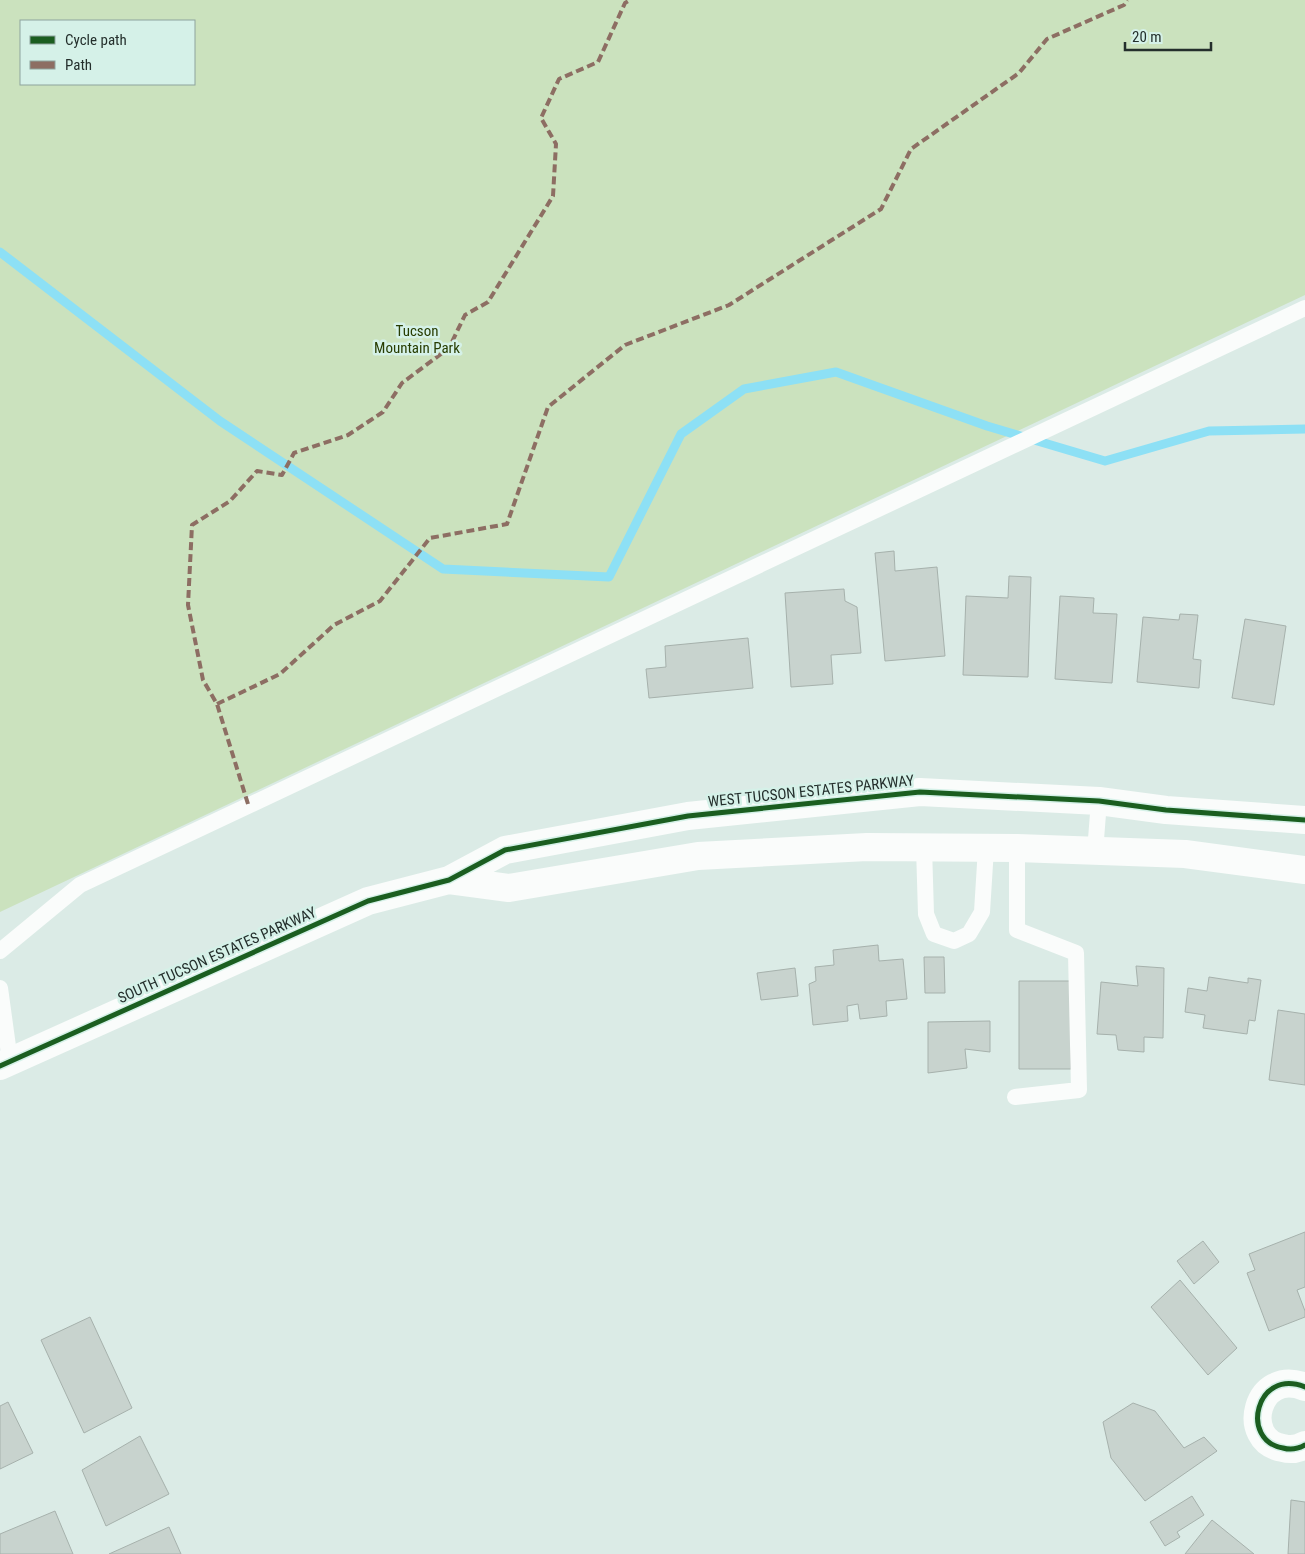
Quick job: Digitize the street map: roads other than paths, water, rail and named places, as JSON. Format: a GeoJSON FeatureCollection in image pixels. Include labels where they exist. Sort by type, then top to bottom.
{"type":"FeatureCollection","features":[{"type":"Feature","properties":{"kind":"street","name":"WEST TUCSON ESTATES PARKWAY"},"geometry":{"type":"LineString","coordinates":[[450,880],[505,850],[688,816],[920,792],[1099,801],[1166,810],[1305,820]]}},
{"type":"Feature","properties":{"kind":"street"},"geometry":{"type":"LineString","coordinates":[[450,880],[509,888],[698,856],[867,846],[1018,848],[1185,854],[1305,870]]}},
{"type":"Feature","properties":{"kind":"street","name":"SOUTH TUCSON ESTATES PARKWAY"},"geometry":{"type":"LineString","coordinates":[[5,1064],[368,901],[450,880]]}},
{"type":"Feature","properties":{"kind":"street"},"geometry":{"type":"LineString","coordinates":[[1305,1387],[1294,1383],[1273,1387],[1259,1403],[1256,1414],[1258,1425],[1270,1443],[1280,1448],[1291,1449],[1305,1445]]}},
{"type":"Feature","properties":{"kind":"lane"},"geometry":{"type":"LineString","coordinates":[[0,951],[80,885],[1305,308]]}},
{"type":"Feature","properties":{"kind":"lane"},"geometry":{"type":"LineString","coordinates":[[1094,852],[1099,801]]}},
{"type":"Feature","properties":{"kind":"lane"},"geometry":{"type":"LineString","coordinates":[[924,847],[926,914],[934,934],[954,941],[969,934],[982,912],[986,848]]}},
{"type":"Feature","properties":{"kind":"lane"},"geometry":{"type":"LineString","coordinates":[[1015,1097],[1079,1090],[1076,953],[1017,930],[1018,848]]}},
{"type":"Feature","properties":{"kind":"lane"},"geometry":{"type":"LineString","coordinates":[[0,988],[5,1064]]}},
{"type":"Feature","properties":{"kind":"waterway"},"geometry":{"type":"LineString","coordinates":[[0,252],[220,421],[443,569],[609,577],[681,434],[744,389],[836,372],[987,426],[1105,461],[1209,431],[1305,429]]}},
{"type":"Feature","properties":{"kind":"park label","name":"Tucson Mountain Park"},"geometry":{"type":"Point","coordinates":[417,340]}}]}
